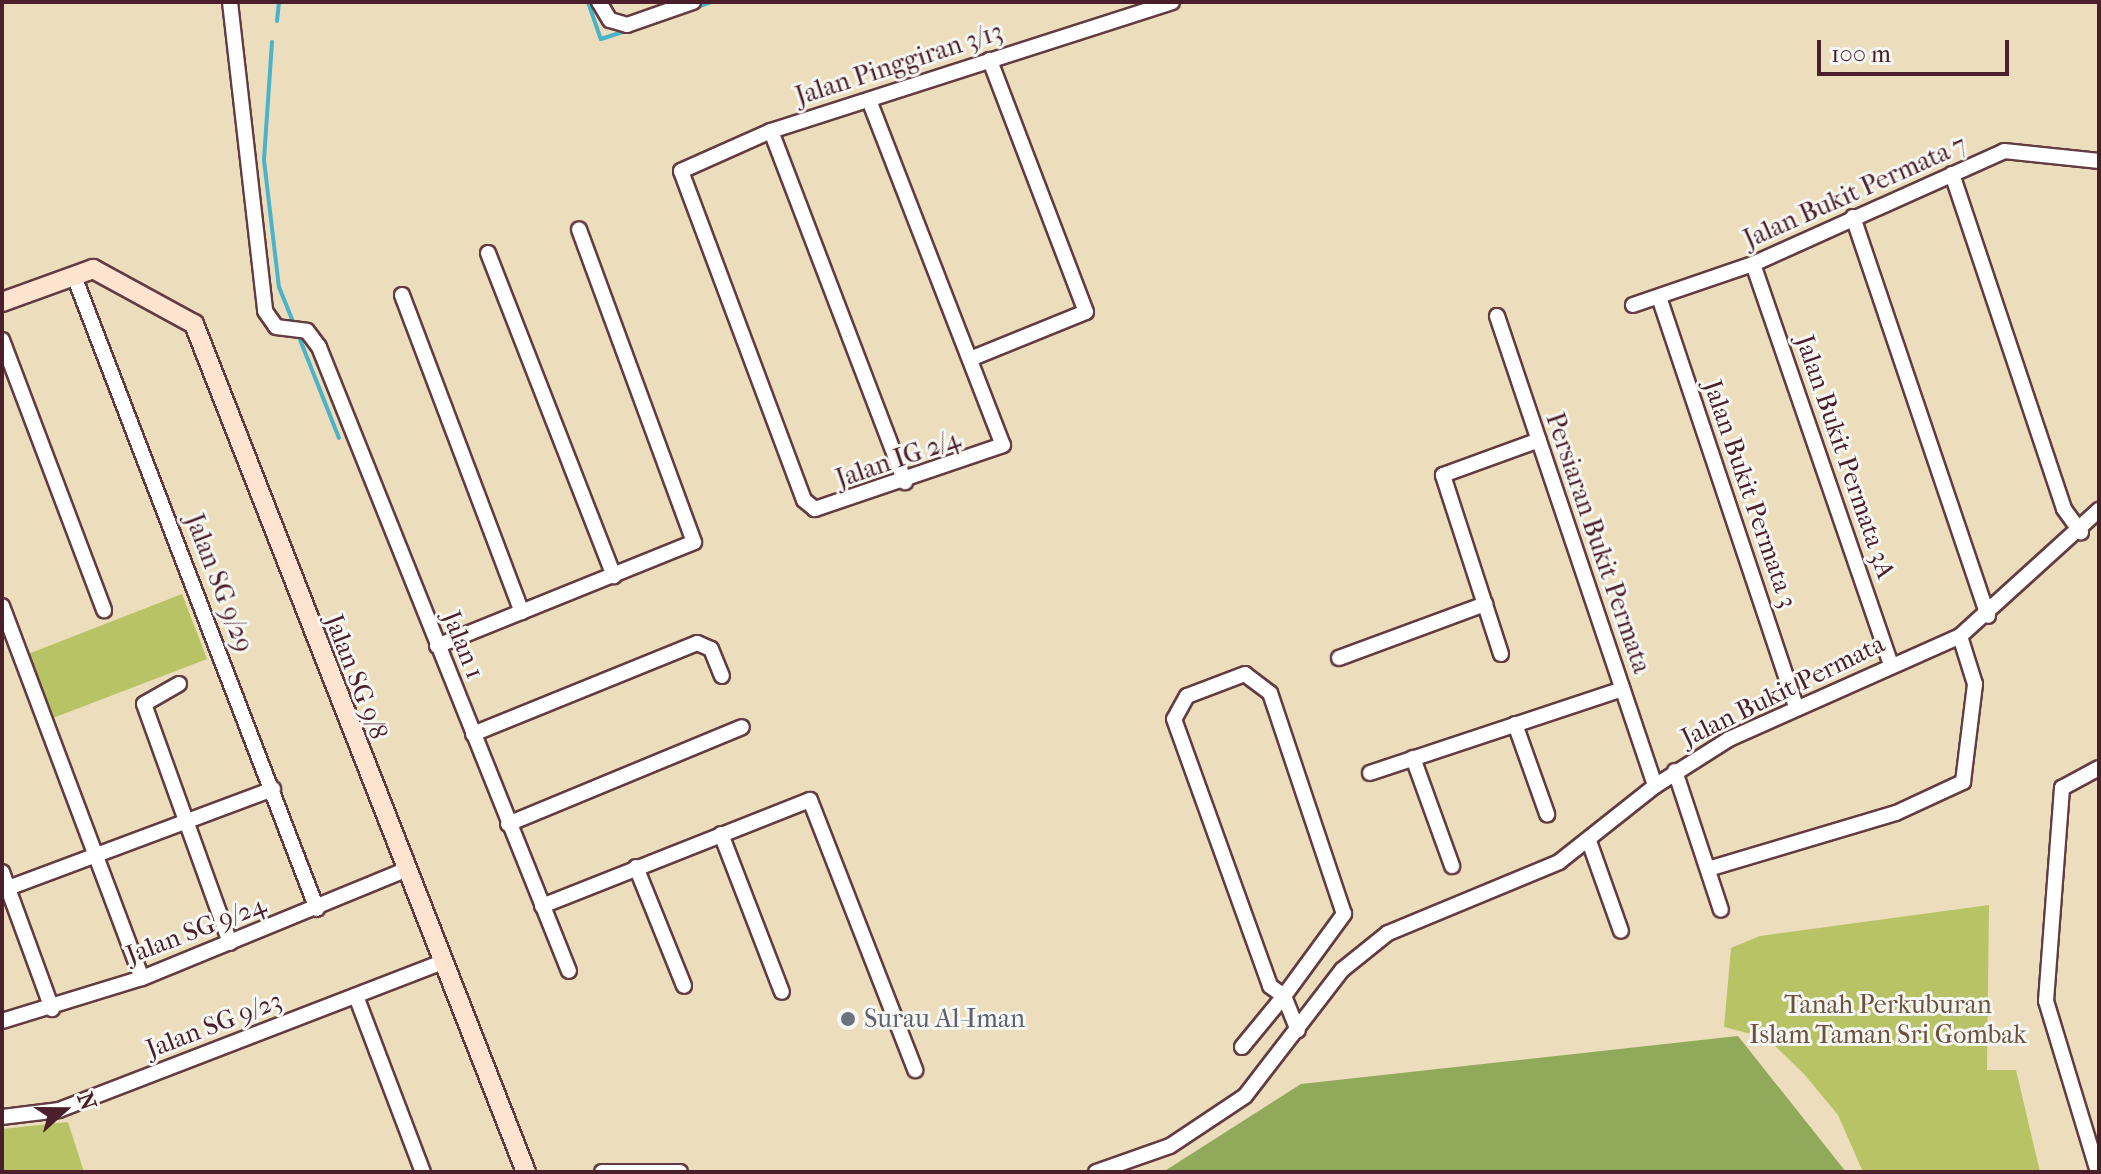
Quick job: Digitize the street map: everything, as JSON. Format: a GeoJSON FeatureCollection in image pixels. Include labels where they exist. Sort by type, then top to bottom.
{"type":"FeatureCollection","features":[{"type":"Feature","properties":{"kind":"street","name":"Jalan 1"},"geometry":{"type":"LineString","coordinates":[[230,2],[262,301],[269,320],[284,329],[310,334],[569,971]]}},
{"type":"Feature","properties":{"kind":"street"},"geometry":{"type":"LineString","coordinates":[[600,5],[627,25],[693,2]]}},
{"type":"Feature","properties":{"kind":"street","name":"Jalan Pinggiran 3/13"},"geometry":{"type":"LineString","coordinates":[[689,162],[771,131],[990,60],[1137,7],[1172,2]]}},
{"type":"Feature","properties":{"kind":"street"},"geometry":{"type":"LineString","coordinates":[[970,359],[1086,312],[990,60]]}},
{"type":"Feature","properties":{"kind":"street","name":"Jalan IG 2/4"},"geometry":{"type":"LineString","coordinates":[[689,162],[681,183],[804,500],[826,509],[905,482],[1003,445],[869,100]]}},
{"type":"Feature","properties":{"kind":"street"},"geometry":{"type":"LineString","coordinates":[[771,131],[905,482]]}},
{"type":"Feature","properties":{"kind":"street","name":"Jalan Bukit Permata 7"},"geometry":{"type":"LineString","coordinates":[[1633,305],[1753,264],[2004,151],[2099,161]]}},
{"type":"Feature","properties":{"kind":"street"},"geometry":{"type":"LineString","coordinates":[[1952,174],[2064,509],[2081,532]]}},
{"type":"Feature","properties":{"kind":"street"},"geometry":{"type":"LineString","coordinates":[[1853,217],[1988,616]]}},
{"type":"Feature","properties":{"kind":"street"},"geometry":{"type":"LineString","coordinates":[[437,646],[685,549],[694,534],[579,229]]}},
{"type":"Feature","properties":{"kind":"street"},"geometry":{"type":"LineString","coordinates":[[488,253],[614,576]]}},
{"type":"Feature","properties":{"kind":"street","name":"Jalan Bukit Permata 3A"},"geometry":{"type":"LineString","coordinates":[[1753,264],[1891,665]]}},
{"type":"Feature","properties":{"kind":"street","name":"Jalan SG 9/8"},"geometry":{"type":"LineString","coordinates":[[74,276],[93,269],[194,324],[403,871],[526,1172]]}},
{"type":"Feature","properties":{"kind":"street"},"geometry":{"type":"LineString","coordinates":[[2,302],[74,276]]}},
{"type":"Feature","properties":{"kind":"street","name":"Jalan SG 9/29"},"geometry":{"type":"LineString","coordinates":[[74,276],[317,909]]}},
{"type":"Feature","properties":{"kind":"street"},"geometry":{"type":"LineString","coordinates":[[402,295],[522,612]]}},
{"type":"Feature","properties":{"kind":"street","name":"Jalan Bukit Permata 3"},"geometry":{"type":"LineString","coordinates":[[1659,297],[1796,706]]}},
{"type":"Feature","properties":{"kind":"street","name":"Persiaran Bukit Permata"},"geometry":{"type":"LineString","coordinates":[[1497,316],[1655,786]]}},
{"type":"Feature","properties":{"kind":"street"},"geometry":{"type":"LineString","coordinates":[[2,340],[104,610]]}},
{"type":"Feature","properties":{"kind":"street"},"geometry":{"type":"LineString","coordinates":[[1501,654],[1443,475],[1539,440]]}},
{"type":"Feature","properties":{"kind":"street","name":"Jalan Bukit Permata"},"geometry":{"type":"LineString","coordinates":[[1096,1172],[1170,1146],[1245,1096],[1342,970],[1388,933],[1590,844],[1675,771],[1796,706],[1960,636],[1988,616],[2081,532],[2099,510]]}},
{"type":"Feature","properties":{"kind":"street"},"geometry":{"type":"LineString","coordinates":[[1339,658],[1485,604]]}},
{"type":"Feature","properties":{"kind":"street"},"geometry":{"type":"LineString","coordinates":[[2,606],[142,978]]}},
{"type":"Feature","properties":{"kind":"street"},"geometry":{"type":"LineString","coordinates":[[1708,869],[1896,813],[1963,782],[1975,684],[1960,636]]}},
{"type":"Feature","properties":{"kind":"street"},"geometry":{"type":"LineString","coordinates":[[473,734],[697,643],[711,649],[722,676]]}},
{"type":"Feature","properties":{"kind":"street"},"geometry":{"type":"LineString","coordinates":[[1242,1047],[1284,996],[1344,914],[1270,693],[1257,677],[1214,682],[1187,696],[1174,719],[1270,986],[1284,996],[1298,1030]]}},
{"type":"Feature","properties":{"kind":"street"},"geometry":{"type":"LineString","coordinates":[[179,684],[144,704],[230,943]]}},
{"type":"Feature","properties":{"kind":"street"},"geometry":{"type":"LineString","coordinates":[[1370,773],[1622,689]]}},
{"type":"Feature","properties":{"kind":"street"},"geometry":{"type":"LineString","coordinates":[[1515,724],[1547,814]]}},
{"type":"Feature","properties":{"kind":"street"},"geometry":{"type":"LineString","coordinates":[[508,824],[742,727]]}},
{"type":"Feature","properties":{"kind":"street"},"geometry":{"type":"LineString","coordinates":[[1413,758],[1452,866]]}},
{"type":"Feature","properties":{"kind":"street"},"geometry":{"type":"LineString","coordinates":[[2098,1172],[2046,1001],[2062,788],[2099,768]]}},
{"type":"Feature","properties":{"kind":"street"},"geometry":{"type":"LineString","coordinates":[[1675,771],[1721,910]]}},
{"type":"Feature","properties":{"kind":"street"},"geometry":{"type":"LineString","coordinates":[[8,888],[273,789]]}},
{"type":"Feature","properties":{"kind":"street"},"geometry":{"type":"LineString","coordinates":[[542,906],[810,800],[915,1070]]}},
{"type":"Feature","properties":{"kind":"street"},"geometry":{"type":"LineString","coordinates":[[721,834],[782,992]]}},
{"type":"Feature","properties":{"kind":"street"},"geometry":{"type":"LineString","coordinates":[[1590,844],[1621,931]]}},
{"type":"Feature","properties":{"kind":"street"},"geometry":{"type":"LineString","coordinates":[[636,867],[684,986]]}},
{"type":"Feature","properties":{"kind":"street","name":"Jalan SG 9/24"},"geometry":{"type":"LineString","coordinates":[[2,1021],[52,1009],[142,978],[317,909],[403,871]]}},
{"type":"Feature","properties":{"kind":"street"},"geometry":{"type":"LineString","coordinates":[[2,872],[52,1009]]}},
{"type":"Feature","properties":{"kind":"street","name":"Jalan SG 9/23"},"geometry":{"type":"LineString","coordinates":[[2,1117],[59,1110],[440,963]]}},
{"type":"Feature","properties":{"kind":"street"},"geometry":{"type":"LineString","coordinates":[[356,996],[423,1172]]}},
{"type":"Feature","properties":{"kind":"street"},"geometry":{"type":"LineString","coordinates":[[602,1172],[680,1172]]}},
{"type":"Feature","properties":{"kind":"green space"},"geometry":{"type":"Polygon","coordinates":[[[182,594],[207,659],[53,718],[28,654],[182,594]]]}},
{"type":"Feature","properties":{"kind":"green space","name":"Tanah Perkuburan Islam Taman Sri Gombak"},"geometry":{"type":"Polygon","coordinates":[[[1989,905],[1987,1070],[2016,1070],[2040,1172],[1863,1172],[1838,1115],[1804,1074],[1767,1038],[1724,1027],[1731,948],[1760,936],[1989,905]]]}},
{"type":"Feature","properties":{"kind":"green space"},"geometry":{"type":"Polygon","coordinates":[[[1738,1036],[1846,1172],[1163,1172],[1301,1084],[1738,1036]]]}},
{"type":"Feature","properties":{"kind":"green space"},"geometry":{"type":"Polygon","coordinates":[[[68,1122],[84,1172],[2,1172],[2,1129],[68,1122]]]}},
{"type":"Feature","properties":{"kind":"waterway"},"geometry":{"type":"LineString","coordinates":[[277,21],[279,2]]}},
{"type":"Feature","properties":{"kind":"waterway"},"geometry":{"type":"LineString","coordinates":[[588,2],[601,39],[625,31]]}},
{"type":"Feature","properties":{"kind":"waterway"},"geometry":{"type":"LineString","coordinates":[[694,8],[711,2]]}},
{"type":"Feature","properties":{"kind":"waterway"},"geometry":{"type":"LineString","coordinates":[[272,42],[264,160],[279,287],[294,324]]}},
{"type":"Feature","properties":{"kind":"waterway"},"geometry":{"type":"LineString","coordinates":[[297,332],[339,438]]}},
{"type":"Feature","properties":{"kind":"place","name":"Surau Al-Iman"},"geometry":{"type":"Point","coordinates":[848,1019]}}]}
